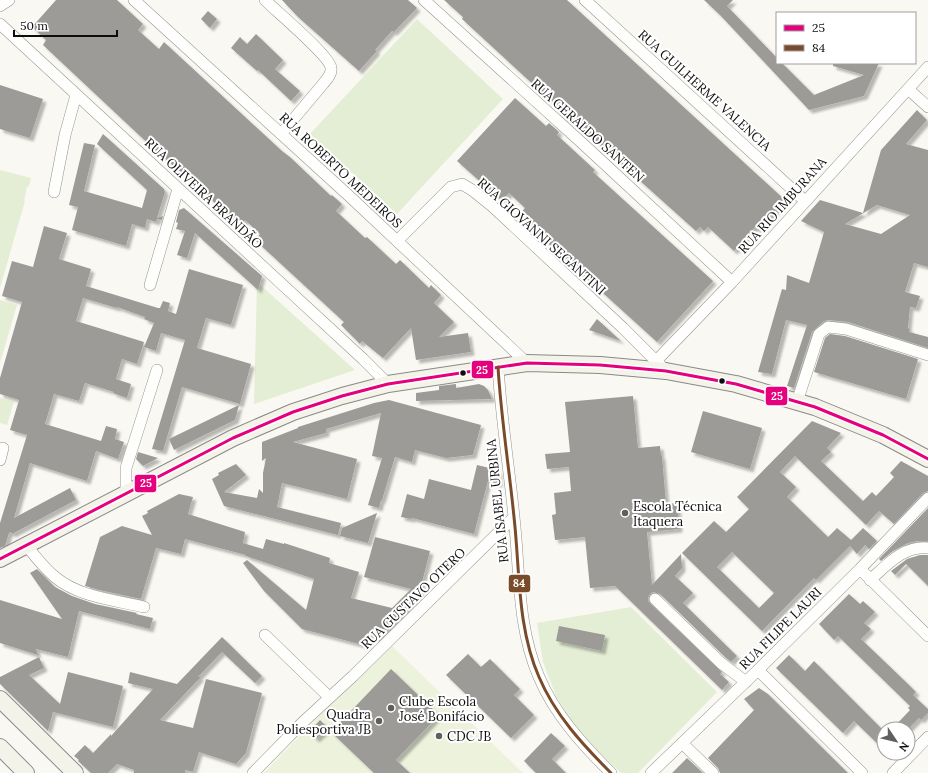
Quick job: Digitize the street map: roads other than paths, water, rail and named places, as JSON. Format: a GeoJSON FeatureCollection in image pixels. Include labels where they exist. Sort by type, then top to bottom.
{"type":"FeatureCollection","features":[{"type":"Feature","properties":{"kind":"street"},"geometry":{"type":"LineString","coordinates":[[0,6],[10,0]]}},
{"type":"Feature","properties":{"kind":"street","name":"RUA ROBERTO MEDEIROS"},"geometry":{"type":"LineString","coordinates":[[134,0],[397,241],[527,363]]}},
{"type":"Feature","properties":{"kind":"street"},"geometry":{"type":"LineString","coordinates":[[265,0],[315,47],[329,62],[331,68],[330,76],[281,134]]}},
{"type":"Feature","properties":{"kind":"street","name":"RUA GERALDO SANTEN"},"geometry":{"type":"LineString","coordinates":[[424,0],[588,148],[732,282]]}},
{"type":"Feature","properties":{"kind":"street","name":"RUA GUILHERME VALENCIA"},"geometry":{"type":"LineString","coordinates":[[585,0],[805,201]]}},
{"type":"Feature","properties":{"kind":"street","name":"RUA OLIVEIRA BRANDÃO"},"geometry":{"type":"LineString","coordinates":[[0,24],[363,358],[388,384]]}},
{"type":"Feature","properties":{"kind":"street","name":"RUA RIO IMBURANA"},"geometry":{"type":"LineString","coordinates":[[661,366],[732,282],[928,67]]}},
{"type":"Feature","properties":{"kind":"street"},"geometry":{"type":"LineString","coordinates":[[908,89],[928,107]]}},
{"type":"Feature","properties":{"kind":"street"},"geometry":{"type":"LineString","coordinates":[[54,192],[65,135],[76,95]]}},
{"type":"Feature","properties":{"kind":"street","name":"RUA GIOVANNI SEGANTINI"},"geometry":{"type":"LineString","coordinates":[[397,241],[451,187],[462,184],[492,206],[623,328],[661,366]]}},
{"type":"Feature","properties":{"kind":"street"},"geometry":{"type":"LineString","coordinates":[[150,285],[178,189]]}},
{"type":"Feature","properties":{"kind":"street"},"geometry":{"type":"LineString","coordinates":[[797,402],[819,334],[828,327],[846,329],[928,355]]}},
{"type":"Feature","properties":{"kind":"street"},"geometry":{"type":"LineString","coordinates":[[0,558],[233,438],[293,412],[342,396],[388,384],[498,366],[527,363],[661,366],[736,384],[815,407],[883,435],[928,459]]}},
{"type":"Feature","properties":{"kind":"street","name":"RUA ISABEL URBINA"},"geometry":{"type":"LineString","coordinates":[[498,366],[500,402],[514,517],[523,623],[531,654],[539,678],[564,722],[589,751],[611,773]]}},
{"type":"Feature","properties":{"kind":"street"},"geometry":{"type":"LineString","coordinates":[[126,494],[126,468],[157,370]]}},
{"type":"Feature","properties":{"kind":"street"},"geometry":{"type":"LineString","coordinates":[[0,460],[3,448]]}},
{"type":"Feature","properties":{"kind":"street","name":"RUA FILIPE LAURI"},"geometry":{"type":"LineString","coordinates":[[651,773],[746,682],[860,569],[928,498]]}},
{"type":"Feature","properties":{"kind":"street","name":"RUA GUSTAVO OTERO"},"geometry":{"type":"LineString","coordinates":[[253,773],[302,723],[514,517]]}},
{"type":"Feature","properties":{"kind":"street"},"geometry":{"type":"LineString","coordinates":[[26,545],[55,577],[66,585],[80,592],[144,607]]}},
{"type":"Feature","properties":{"kind":"street"},"geometry":{"type":"LineString","coordinates":[[870,580],[903,553],[920,547],[928,548]]}},
{"type":"Feature","properties":{"kind":"street"},"geometry":{"type":"LineString","coordinates":[[860,569],[928,636]]}},
{"type":"Feature","properties":{"kind":"street"},"geometry":{"type":"LineString","coordinates":[[655,599],[721,663],[746,682]]}},
{"type":"Feature","properties":{"kind":"street"},"geometry":{"type":"LineString","coordinates":[[266,635],[330,697]]}},
{"type":"Feature","properties":{"kind":"street"},"geometry":{"type":"LineString","coordinates":[[758,670],[862,773]]}},
{"type":"Feature","properties":{"kind":"street"},"geometry":{"type":"LineString","coordinates":[[0,699],[75,773]]}},
{"type":"Feature","properties":{"kind":"street"},"geometry":{"type":"LineString","coordinates":[[892,773],[928,737]]}},
{"type":"Feature","properties":{"kind":"street"},"geometry":{"type":"LineString","coordinates":[[682,743],[713,773]]}},
{"type":"Feature","properties":{"kind":"street"},"geometry":{"type":"LineString","coordinates":[[0,747],[26,773]]}},
{"type":"Feature","properties":{"kind":"place","name":"Escola Técnica Itaquera"},"geometry":{"type":"Point","coordinates":[625,513]}},
{"type":"Feature","properties":{"kind":"place","name":"Clube Escola José Bonifácio"},"geometry":{"type":"Point","coordinates":[391,708]}},
{"type":"Feature","properties":{"kind":"place","name":"Quadra Poliesportiva JB"},"geometry":{"type":"Point","coordinates":[379,721]}},
{"type":"Feature","properties":{"kind":"place","name":"CDC JB"},"geometry":{"type":"Point","coordinates":[439,736]}}]}
